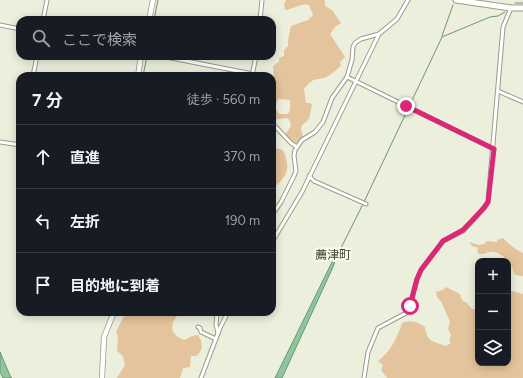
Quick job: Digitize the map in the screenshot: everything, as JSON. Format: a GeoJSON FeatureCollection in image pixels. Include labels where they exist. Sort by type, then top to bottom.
{"type":"FeatureCollection","features":[{"type":"Feature","properties":{"kind":"main road"},"geometry":{"type":"LineString","coordinates":[[456,0],[511,8],[523,8]]}},
{"type":"Feature","properties":{"kind":"street"},"geometry":{"type":"LineString","coordinates":[[44,16],[47,0]]}},
{"type":"Feature","properties":{"kind":"street"},"geometry":{"type":"LineString","coordinates":[[150,16],[153,0]]}},
{"type":"Feature","properties":{"kind":"street"},"geometry":{"type":"LineString","coordinates":[[260,16],[262,0]]}},
{"type":"Feature","properties":{"kind":"street"},"geometry":{"type":"LineString","coordinates":[[276,209],[296,171],[294,156],[297,147],[302,140],[315,132],[321,126],[332,98],[347,77],[355,43],[361,39],[379,34],[397,19],[408,0]]}},
{"type":"Feature","properties":{"kind":"street"},"geometry":{"type":"LineString","coordinates":[[364,378],[368,352],[378,328],[408,312],[421,270],[443,241],[463,230],[487,204],[494,149],[504,27],[511,8]]}},
{"type":"Feature","properties":{"kind":"street"},"geometry":{"type":"LineString","coordinates":[[0,25],[16,28]]}},
{"type":"Feature","properties":{"kind":"street"},"geometry":{"type":"LineString","coordinates":[[276,236],[295,205],[379,34]]}},
{"type":"Feature","properties":{"kind":"street"},"geometry":{"type":"LineString","coordinates":[[34,72],[35,60]]}},
{"type":"Feature","properties":{"kind":"street"},"geometry":{"type":"LineString","coordinates":[[139,72],[140,60]]}},
{"type":"Feature","properties":{"kind":"street"},"geometry":{"type":"LineString","coordinates":[[180,60],[238,72]]}},
{"type":"Feature","properties":{"kind":"street"},"geometry":{"type":"LineString","coordinates":[[253,72],[255,60]]}},
{"type":"Feature","properties":{"kind":"street"},"geometry":{"type":"LineString","coordinates":[[347,77],[494,149]]}},
{"type":"Feature","properties":{"kind":"street"},"geometry":{"type":"LineString","coordinates":[[498,91],[523,102]]}},
{"type":"Feature","properties":{"kind":"street"},"geometry":{"type":"LineString","coordinates":[[276,127],[290,143],[297,147]]}},
{"type":"Feature","properties":{"kind":"street"},"geometry":{"type":"LineString","coordinates":[[0,142],[16,144]]}},
{"type":"Feature","properties":{"kind":"street"},"geometry":{"type":"LineString","coordinates":[[309,176],[314,181],[366,204]]}},
{"type":"Feature","properties":{"kind":"street"},"geometry":{"type":"LineString","coordinates":[[102,378],[104,337],[112,316]]}},
{"type":"Feature","properties":{"kind":"street"},"geometry":{"type":"LineString","coordinates":[[217,316],[216,325],[218,333]]}},
{"type":"Feature","properties":{"kind":"street"},"geometry":{"type":"LineString","coordinates":[[201,378],[226,316]]}},
{"type":"Feature","properties":{"kind":"street"},"geometry":{"type":"LineString","coordinates":[[198,327],[200,328],[201,332],[216,338]]}},
{"type":"Feature","properties":{"kind":"shaded area"},"geometry":{"type":"Polygon","coordinates":[[[286,0],[325,0],[325,6],[332,10],[341,23],[335,27],[330,34],[345,57],[340,62],[341,66],[333,73],[324,78],[313,80],[304,89],[306,103],[310,103],[312,105],[309,119],[302,125],[301,130],[303,137],[296,143],[292,142],[285,135],[291,126],[290,121],[287,118],[276,119],[276,110],[279,114],[288,114],[290,110],[290,100],[278,99],[276,104],[276,72],[273,72],[273,66],[279,62],[279,58],[284,56],[284,50],[288,46],[291,26],[308,20],[313,15],[309,5],[303,5],[285,10],[284,4],[286,0]]]}},
{"type":"Feature","properties":{"kind":"shaded area"},"geometry":{"type":"Polygon","coordinates":[[[276,148],[283,150],[287,162],[285,176],[276,185],[276,148]]]}},
{"type":"Feature","properties":{"kind":"shaded area"},"geometry":{"type":"Polygon","coordinates":[[[503,238],[512,247],[523,253],[523,276],[518,276],[515,274],[511,265],[511,258],[505,258],[496,252],[480,254],[477,252],[478,248],[472,246],[469,242],[479,245],[484,244],[487,241],[498,242],[497,240],[503,238]]]}},
{"type":"Feature","properties":{"kind":"shaded area"},"geometry":{"type":"Polygon","coordinates":[[[335,256],[337,256],[333,267],[282,378],[275,378],[335,256]]]}},
{"type":"Feature","properties":{"kind":"shaded area"},"geometry":{"type":"Polygon","coordinates":[[[446,287],[460,294],[462,300],[472,309],[475,309],[475,366],[511,366],[511,291],[523,294],[523,378],[387,378],[381,370],[383,365],[378,361],[393,344],[402,323],[408,321],[417,322],[425,327],[427,336],[431,341],[446,346],[451,343],[449,340],[451,335],[448,329],[450,322],[442,303],[437,297],[436,292],[443,290],[446,287]]]}},
{"type":"Feature","properties":{"kind":"shaded area"},"geometry":{"type":"Polygon","coordinates":[[[124,316],[178,316],[173,323],[172,328],[176,335],[185,340],[192,336],[198,335],[202,346],[199,354],[196,356],[191,356],[190,367],[183,368],[180,378],[117,378],[125,365],[123,356],[117,351],[118,337],[116,332],[124,316]]]}},
{"type":"Feature","properties":{"kind":"shaded area"},"geometry":{"type":"Polygon","coordinates":[[[0,352],[11,378],[3,378],[0,372],[0,352]]]}},
{"type":"Feature","properties":{"kind":"waterway"},"geometry":{"type":"LineString","coordinates":[[155,16],[158,0]]}},
{"type":"Feature","properties":{"kind":"waterway"},"geometry":{"type":"LineString","coordinates":[[515,3],[523,3]]}},
{"type":"Feature","properties":{"kind":"waterway"},"geometry":{"type":"LineString","coordinates":[[442,36],[453,5]]}},
{"type":"Feature","properties":{"kind":"waterway"},"geometry":{"type":"LineString","coordinates":[[337,256],[442,37],[505,12]]}},
{"type":"Feature","properties":{"kind":"waterway"},"geometry":{"type":"LineString","coordinates":[[144,72],[146,60]]}},
{"type":"Feature","properties":{"kind":"district","name":"薦津町"},"geometry":{"type":"Point","coordinates":[333,255]}},
{"type":"Feature","properties":{"kind":"route"},"geometry":{"type":"LineString","coordinates":[[406,106],[494,149],[488,202],[463,230],[443,241],[421,270],[410,306]]}}]}
